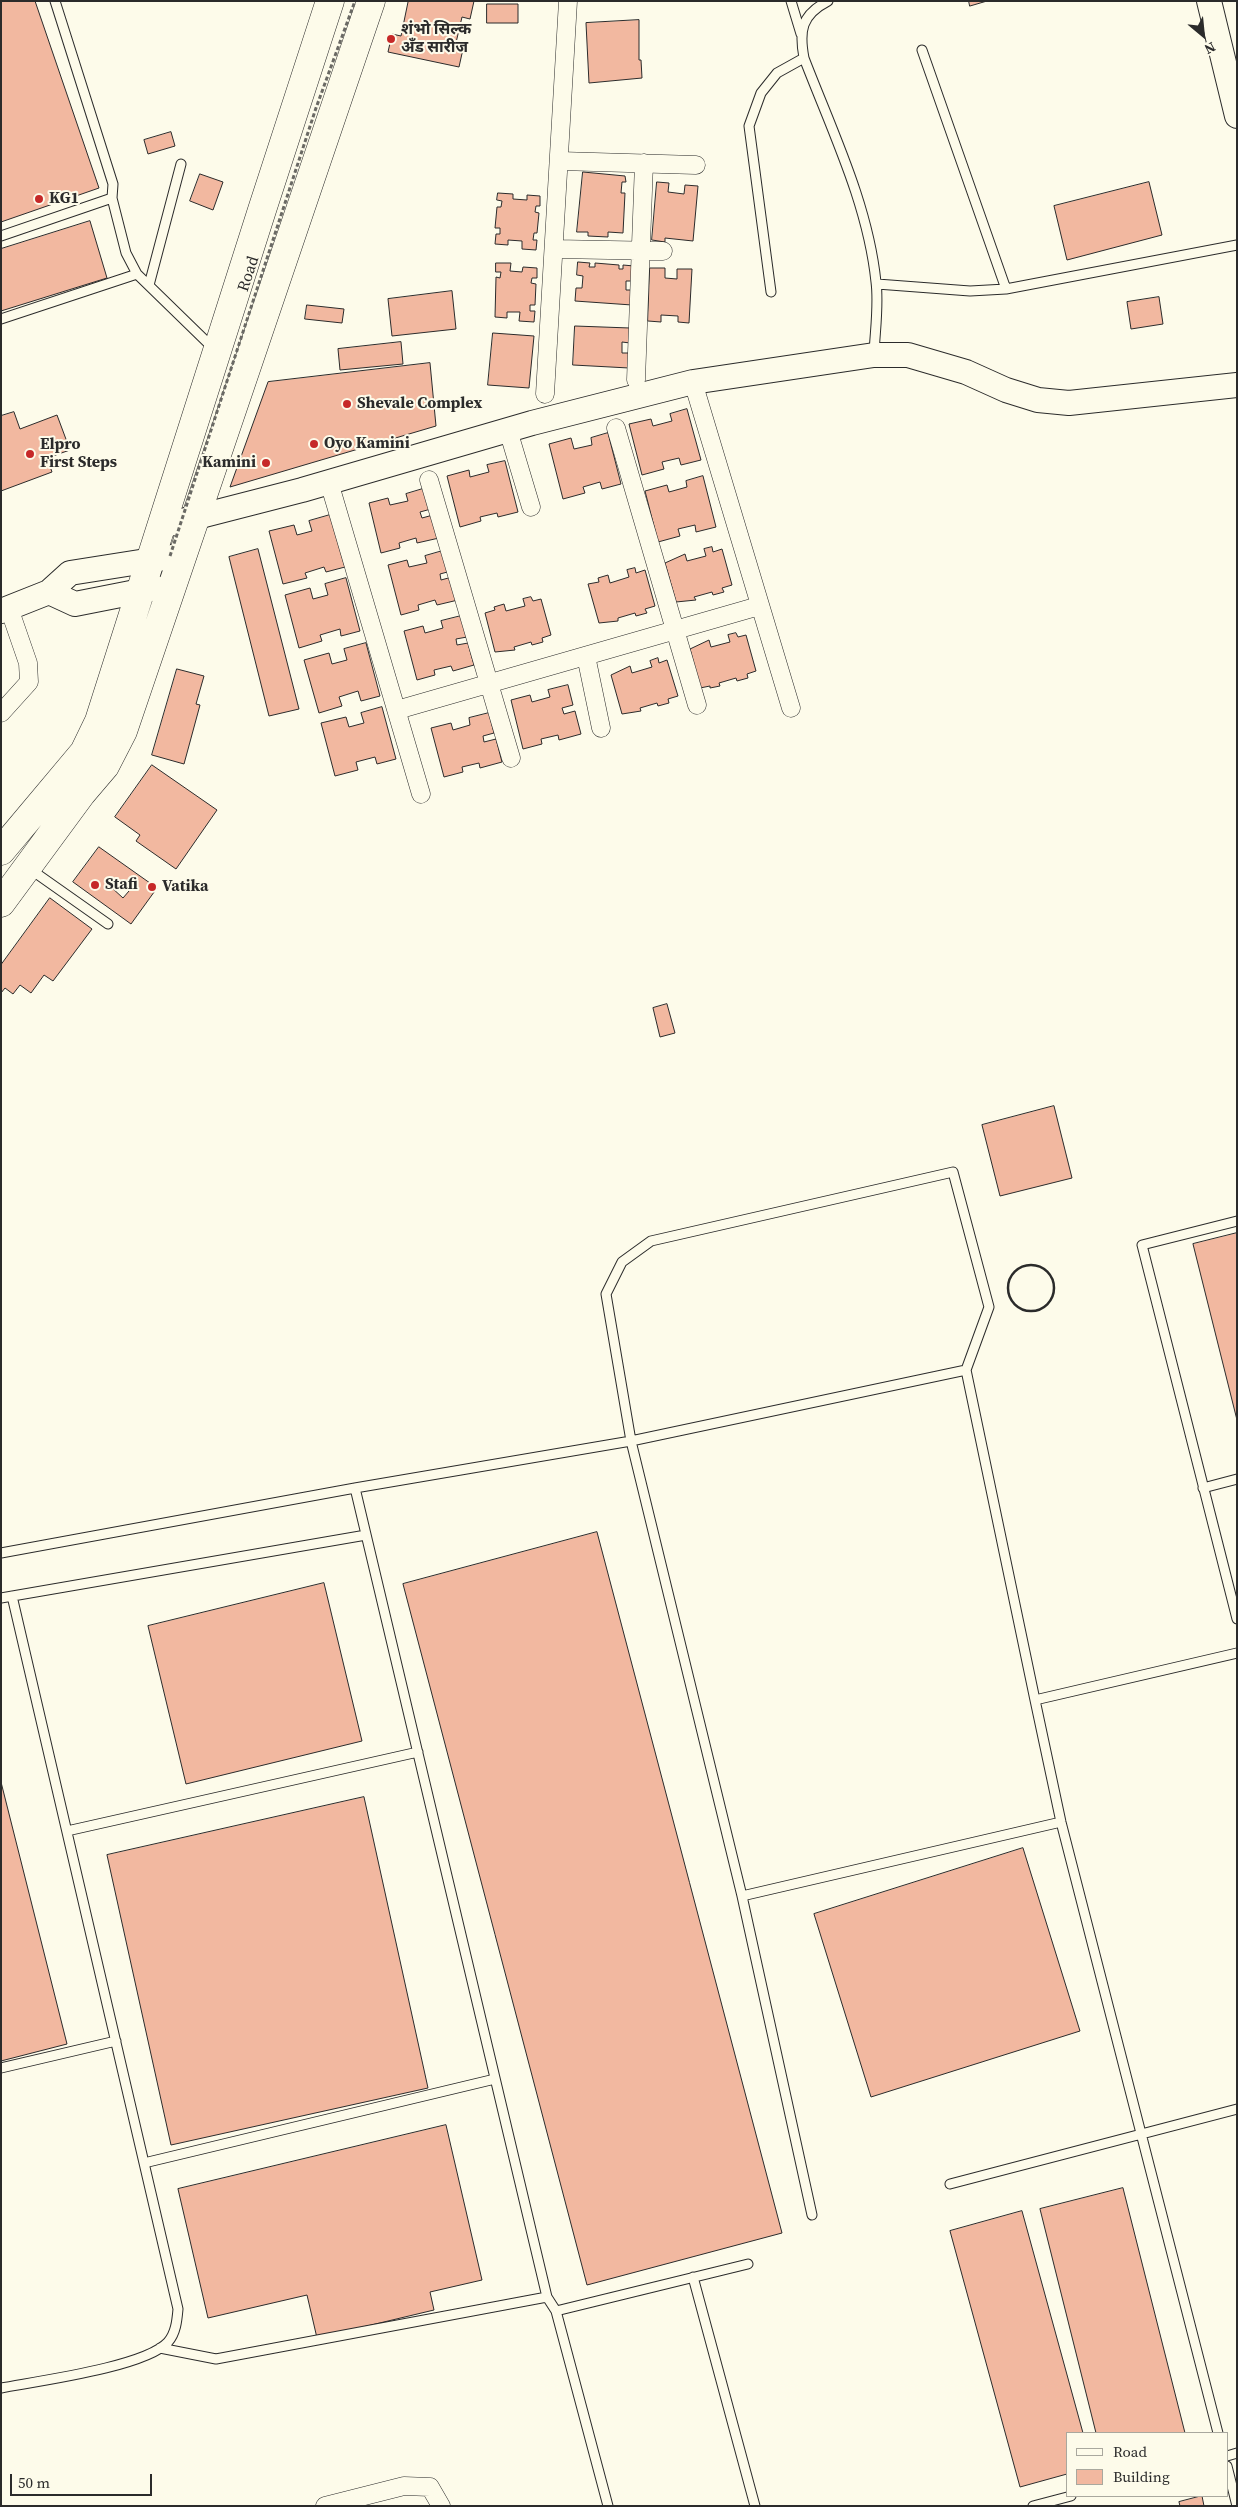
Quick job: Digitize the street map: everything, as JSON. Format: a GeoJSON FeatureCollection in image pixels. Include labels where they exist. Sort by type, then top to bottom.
{"type":"FeatureCollection","features":[{"type":"Feature","properties":{"kind":"main road"},"geometry":{"type":"LineString","coordinates":[[1,903],[110,757],[123,731],[173,584],[162,526],[216,351],[330,1]]}},
{"type":"Feature","properties":{"kind":"main road"},"geometry":{"type":"LineString","coordinates":[[1,851],[84,752],[99,721],[140,591],[197,518],[371,1]]}},
{"type":"Feature","properties":{"kind":"street"},"geometry":{"type":"LineString","coordinates":[[545,394],[568,1]]}},
{"type":"Feature","properties":{"kind":"street"},"geometry":{"type":"LineString","coordinates":[[1209,1],[1237,116]]}},
{"type":"Feature","properties":{"kind":"street"},"geometry":{"type":"LineString","coordinates":[[560,161],[696,165]]}},
{"type":"Feature","properties":{"kind":"street"},"geometry":{"type":"LineString","coordinates":[[636,380],[644,163]]}},
{"type":"Feature","properties":{"kind":"street"},"geometry":{"type":"LineString","coordinates":[[555,248],[662,251]]}},
{"type":"Feature","properties":{"kind":"street"},"geometry":{"type":"LineString","coordinates":[[162,526],[329,482],[508,430],[693,382],[874,355],[908,356],[966,372],[1006,390],[1038,400],[1062,402],[1103,401],[1237,386]]}},
{"type":"Feature","properties":{"kind":"street"},"geometry":{"type":"LineString","coordinates":[[693,382],[791,708]]}},
{"type":"Feature","properties":{"kind":"street"},"geometry":{"type":"LineString","coordinates":[[616,428],[673,630],[697,705]]}},
{"type":"Feature","properties":{"kind":"street"},"geometry":{"type":"LineString","coordinates":[[508,430],[532,507]]}},
{"type":"Feature","properties":{"kind":"street"},"geometry":{"type":"LineString","coordinates":[[429,480],[510,758]]}},
{"type":"Feature","properties":{"kind":"street"},"geometry":{"type":"LineString","coordinates":[[329,482],[421,794]]}},
{"type":"Feature","properties":{"kind":"street"},"geometry":{"type":"LineString","coordinates":[[1,712],[29,682],[28,663],[5,609],[49,592],[70,573],[168,556]]}},
{"type":"Feature","properties":{"kind":"street"},"geometry":{"type":"LineString","coordinates":[[49,592],[75,604],[173,584]]}},
{"type":"Feature","properties":{"kind":"street"},"geometry":{"type":"LineString","coordinates":[[396,710],[759,606]]}},
{"type":"Feature","properties":{"kind":"street"},"geometry":{"type":"LineString","coordinates":[[586,656],[602,728]]}},
{"type":"Feature","properties":{"kind":"street"},"geometry":{"type":"LineString","coordinates":[[1,693],[29,682]]}},
{"type":"Feature","properties":{"kind":"street"},"geometry":{"type":"LineString","coordinates":[[328,2505],[404,2486],[430,2487],[441,2506]]}},
{"type":"Feature","properties":{"kind":"lane"},"geometry":{"type":"LineString","coordinates":[[55,1],[113,184],[112,198],[126,253],[137,274],[216,351]]}},
{"type":"Feature","properties":{"kind":"lane"},"geometry":{"type":"LineString","coordinates":[[791,1],[801,34],[804,58],[864,216],[877,284],[874,355]]}},
{"type":"Feature","properties":{"kind":"lane"},"geometry":{"type":"LineString","coordinates":[[801,34],[810,14],[828,1]]}},
{"type":"Feature","properties":{"kind":"lane"},"geometry":{"type":"LineString","coordinates":[[922,50],[1006,289]]}},
{"type":"Feature","properties":{"kind":"lane"},"geometry":{"type":"LineString","coordinates":[[772,292],[749,126],[761,93],[777,73],[804,58]]}},
{"type":"Feature","properties":{"kind":"lane"},"geometry":{"type":"LineString","coordinates":[[149,285],[181,164]]}},
{"type":"Feature","properties":{"kind":"lane"},"geometry":{"type":"LineString","coordinates":[[1,236],[112,198]]}},
{"type":"Feature","properties":{"kind":"lane"},"geometry":{"type":"LineString","coordinates":[[877,284],[970,291],[1006,289],[1237,245]]}},
{"type":"Feature","properties":{"kind":"lane"},"geometry":{"type":"LineString","coordinates":[[1,319],[137,274]]}},
{"type":"Feature","properties":{"kind":"lane"},"geometry":{"type":"LineString","coordinates":[[28,867],[108,924]]}},
{"type":"Feature","properties":{"kind":"lane"},"geometry":{"type":"LineString","coordinates":[[812,2215],[742,1896],[631,1441],[606,1294],[622,1262],[650,1241],[953,1172],[989,1308],[966,1370],[1035,1700],[1061,1822],[1218,2432]]}},
{"type":"Feature","properties":{"kind":"lane"},"geometry":{"type":"LineString","coordinates":[[1237,1220],[1142,1244],[1202,1488],[1237,1620]]}},
{"type":"Feature","properties":{"kind":"lane"},"geometry":{"type":"LineString","coordinates":[[1,1553],[355,1488],[631,1441],[966,1370]]}},
{"type":"Feature","properties":{"kind":"lane"},"geometry":{"type":"LineString","coordinates":[[1202,1488],[1237,1479]]}},
{"type":"Feature","properties":{"kind":"lane"},"geometry":{"type":"LineString","coordinates":[[355,1488],[547,2296],[556,2311],[608,2506]]}},
{"type":"Feature","properties":{"kind":"lane"},"geometry":{"type":"LineString","coordinates":[[1,1598],[366,1535]]}},
{"type":"Feature","properties":{"kind":"lane"},"geometry":{"type":"LineString","coordinates":[[1,2388],[127,2362],[152,2354],[169,2341],[176,2326],[178,2309],[12,1596]]}},
{"type":"Feature","properties":{"kind":"lane"},"geometry":{"type":"LineString","coordinates":[[1035,1700],[1237,1654]]}},
{"type":"Feature","properties":{"kind":"lane"},"geometry":{"type":"LineString","coordinates":[[67,1831],[418,1752]]}},
{"type":"Feature","properties":{"kind":"lane"},"geometry":{"type":"LineString","coordinates":[[742,1896],[1061,1822]]}},
{"type":"Feature","properties":{"kind":"lane"},"geometry":{"type":"LineString","coordinates":[[1,2068],[116,2041]]}},
{"type":"Feature","properties":{"kind":"lane"},"geometry":{"type":"LineString","coordinates":[[144,2163],[495,2078]]}},
{"type":"Feature","properties":{"kind":"lane"},"geometry":{"type":"LineString","coordinates":[[950,2184],[1237,2109]]}},
{"type":"Feature","properties":{"kind":"lane"},"geometry":{"type":"LineString","coordinates":[[556,2311],[748,2264]]}},
{"type":"Feature","properties":{"kind":"lane"},"geometry":{"type":"LineString","coordinates":[[693,2277],[755,2506]]}},
{"type":"Feature","properties":{"kind":"lane"},"geometry":{"type":"LineString","coordinates":[[160,2348],[216,2359],[547,2296]]}},
{"type":"Feature","properties":{"kind":"lane"},"geometry":{"type":"LineString","coordinates":[[1228,2470],[1236,2506]]}},
{"type":"Feature","properties":{"kind":"lane"},"geometry":{"type":"LineString","coordinates":[[1033,2506],[1068,2497]]}},
{"type":"Feature","properties":{"kind":"path","name":"Road"},"geometry":{"type":"LineString","coordinates":[[168,556],[313,117],[355,1]]}},
{"type":"Feature","properties":{"kind":"building"},"geometry":{"type":"Polygon","coordinates":[[[1,1],[35,1],[99,188],[1,222],[1,1]]]}},
{"type":"Feature","properties":{"kind":"building"},"geometry":{"type":"Polygon","coordinates":[[[404,1],[474,1],[470,19],[462,17],[455,47],[463,49],[459,67],[388,52],[392,34],[401,36],[408,2],[404,1]]]}},
{"type":"Feature","properties":{"kind":"building"},"geometry":{"type":"Polygon","coordinates":[[[969,1],[987,1],[970,6],[969,1]]]}},
{"type":"Feature","properties":{"kind":"building"},"geometry":{"type":"Polygon","coordinates":[[[487,4],[518,4],[518,23],[487,23],[487,4]]]}},
{"type":"Feature","properties":{"kind":"building"},"geometry":{"type":"Polygon","coordinates":[[[639,20],[639,60],[641,60],[642,78],[589,83],[586,23],[639,20]]]}},
{"type":"Feature","properties":{"kind":"building"},"geometry":{"type":"Polygon","coordinates":[[[171,132],[175,146],[148,154],[144,140],[171,132]]]}},
{"type":"Feature","properties":{"kind":"building"},"geometry":{"type":"Polygon","coordinates":[[[583,172],[625,176],[626,182],[622,182],[621,193],[625,193],[623,233],[608,232],[608,237],[588,236],[588,232],[577,232],[583,172]]]}},
{"type":"Feature","properties":{"kind":"building"},"geometry":{"type":"Polygon","coordinates":[[[200,174],[223,182],[213,210],[190,201],[200,174]]]}},
{"type":"Feature","properties":{"kind":"building"},"geometry":{"type":"Polygon","coordinates":[[[657,182],[669,183],[668,192],[684,194],[685,185],[698,186],[693,241],[665,238],[665,242],[652,240],[657,182]]]}},
{"type":"Feature","properties":{"kind":"building"},"geometry":{"type":"Polygon","coordinates":[[[1149,182],[1162,235],[1067,260],[1054,206],[1149,182]]]}},
{"type":"Feature","properties":{"kind":"building"},"geometry":{"type":"Polygon","coordinates":[[[498,193],[513,194],[513,199],[527,200],[527,195],[540,196],[540,206],[536,206],[535,212],[539,213],[537,233],[534,233],[533,240],[537,240],[536,250],[522,249],[522,241],[508,240],[508,245],[495,244],[496,234],[500,234],[500,228],[495,228],[497,207],[501,207],[502,201],[497,200],[498,193]]]}},
{"type":"Feature","properties":{"kind":"building"},"geometry":{"type":"Polygon","coordinates":[[[90,221],[107,278],[1,311],[1,249],[90,221]]]}},
{"type":"Feature","properties":{"kind":"building"},"geometry":{"type":"Polygon","coordinates":[[[578,262],[590,263],[589,267],[595,267],[595,263],[619,265],[619,269],[623,269],[623,265],[634,266],[633,281],[626,281],[626,290],[633,290],[632,305],[575,301],[576,288],[582,288],[583,276],[577,275],[578,262]]]}},
{"type":"Feature","properties":{"kind":"building"},"geometry":{"type":"Polygon","coordinates":[[[496,263],[511,263],[510,271],[522,272],[523,267],[537,268],[537,278],[532,278],[531,283],[536,284],[535,305],[530,305],[530,311],[535,311],[534,322],[519,321],[520,312],[507,312],[507,318],[495,317],[496,277],[500,278],[501,272],[496,272],[496,263]]]}},
{"type":"Feature","properties":{"kind":"building"},"geometry":{"type":"Polygon","coordinates":[[[650,268],[665,268],[665,278],[677,279],[677,269],[692,269],[689,323],[678,322],[678,316],[661,315],[661,322],[648,321],[650,268]]]}},
{"type":"Feature","properties":{"kind":"building"},"geometry":{"type":"Polygon","coordinates":[[[452,291],[456,329],[392,336],[388,299],[452,291]]]}},
{"type":"Feature","properties":{"kind":"building"},"geometry":{"type":"Polygon","coordinates":[[[1159,297],[1163,324],[1131,329],[1127,302],[1159,297]]]}},
{"type":"Feature","properties":{"kind":"building"},"geometry":{"type":"Polygon","coordinates":[[[307,305],[344,309],[342,323],[305,319],[307,305]]]}},
{"type":"Feature","properties":{"kind":"building"},"geometry":{"type":"Polygon","coordinates":[[[575,326],[630,328],[630,343],[622,342],[622,353],[629,353],[629,368],[573,365],[575,326]]]}},
{"type":"Feature","properties":{"kind":"building"},"geometry":{"type":"Polygon","coordinates":[[[493,333],[534,336],[529,388],[488,385],[493,333]]]}},
{"type":"Feature","properties":{"kind":"building"},"geometry":{"type":"Polygon","coordinates":[[[401,342],[403,364],[340,370],[338,349],[401,342]]]}},
{"type":"Feature","properties":{"kind":"building","name":"Shevale Complex"},"geometry":{"type":"Polygon","coordinates":[[[430,363],[436,426],[230,487],[268,382],[430,363]]]}},
{"type":"Feature","properties":{"kind":"building"},"geometry":{"type":"Polygon","coordinates":[[[687,409],[701,460],[681,465],[679,458],[662,462],[664,469],[642,475],[629,424],[651,419],[653,426],[672,421],[670,414],[687,409]]]}},
{"type":"Feature","properties":{"kind":"building","name":"Elpro First Steps"},"geometry":{"type":"Polygon","coordinates":[[[14,412],[20,429],[57,415],[70,450],[47,458],[52,472],[1,491],[1,416],[14,412]]]}},
{"type":"Feature","properties":{"kind":"building"},"geometry":{"type":"Polygon","coordinates":[[[608,433],[621,484],[602,489],[600,482],[583,487],[585,493],[563,499],[549,444],[571,438],[574,449],[592,445],[591,438],[608,433]]]}},
{"type":"Feature","properties":{"kind":"building"},"geometry":{"type":"Polygon","coordinates":[[[505,461],[518,512],[498,517],[497,513],[480,517],[481,521],[460,527],[447,476],[469,470],[470,477],[489,472],[487,465],[505,461]]]}},
{"type":"Feature","properties":{"kind":"building"},"geometry":{"type":"Polygon","coordinates":[[[703,476],[716,527],[696,532],[695,525],[678,529],[680,536],[658,542],[645,491],[667,485],[669,492],[687,487],[686,481],[703,476]]]}},
{"type":"Feature","properties":{"kind":"building"},"geometry":{"type":"Polygon","coordinates":[[[426,488],[431,509],[420,512],[422,518],[433,515],[439,538],[417,543],[416,538],[399,543],[400,548],[381,553],[369,503],[388,498],[390,505],[408,501],[406,494],[426,488]]]}},
{"type":"Feature","properties":{"kind":"building"},"geometry":{"type":"Polygon","coordinates":[[[330,515],[345,567],[326,572],[324,567],[305,573],[307,578],[283,584],[269,531],[294,525],[297,535],[312,531],[309,521],[330,515]]]}},
{"type":"Feature","properties":{"kind":"building"},"geometry":{"type":"Polygon","coordinates":[[[712,547],[713,552],[722,549],[732,585],[722,588],[724,592],[713,595],[712,592],[694,597],[696,600],[676,602],[665,563],[685,554],[687,561],[706,556],[704,549],[712,547]]]}},
{"type":"Feature","properties":{"kind":"building"},"geometry":{"type":"Polygon","coordinates":[[[258,549],[299,709],[269,716],[229,557],[258,549]]]}},
{"type":"Feature","properties":{"kind":"building"},"geometry":{"type":"Polygon","coordinates":[[[446,550],[451,571],[440,574],[441,580],[452,577],[458,600],[437,605],[435,600],[418,605],[419,610],[401,615],[388,565],[407,560],[409,567],[427,563],[425,556],[446,550]]]}},
{"type":"Feature","properties":{"kind":"building"},"geometry":{"type":"Polygon","coordinates":[[[635,568],[636,573],[645,570],[655,606],[645,609],[647,613],[636,616],[635,613],[618,618],[618,621],[599,623],[588,584],[599,582],[598,578],[608,575],[610,583],[629,577],[627,570],[635,568]]]}},
{"type":"Feature","properties":{"kind":"building"},"geometry":{"type":"Polygon","coordinates":[[[346,578],[360,631],[341,636],[340,629],[320,635],[322,641],[299,648],[285,595],[310,588],[313,599],[328,595],[325,584],[346,578]]]}},
{"type":"Feature","properties":{"kind":"building"},"geometry":{"type":"Polygon","coordinates":[[[531,597],[533,601],[541,599],[551,635],[542,638],[543,642],[532,645],[531,642],[514,647],[515,650],[495,652],[485,613],[495,610],[494,607],[504,604],[506,611],[525,606],[523,599],[531,597]]]}},
{"type":"Feature","properties":{"kind":"building"},"geometry":{"type":"Polygon","coordinates":[[[461,616],[467,637],[456,639],[457,645],[468,643],[474,665],[453,671],[451,666],[434,670],[435,675],[417,680],[404,631],[423,626],[425,633],[443,628],[441,621],[461,616]]]}},
{"type":"Feature","properties":{"kind":"building"},"geometry":{"type":"Polygon","coordinates":[[[736,633],[738,637],[746,635],[756,671],[747,674],[748,678],[737,681],[736,678],[719,683],[720,686],[700,688],[690,649],[709,640],[711,647],[730,642],[728,635],[736,633]]]}},
{"type":"Feature","properties":{"kind":"building"},"geometry":{"type":"Polygon","coordinates":[[[366,643],[380,696],[361,701],[358,691],[339,697],[342,706],[319,713],[304,660],[329,653],[332,664],[347,660],[344,649],[366,643]]]}},
{"type":"Feature","properties":{"kind":"building"},"geometry":{"type":"Polygon","coordinates":[[[658,658],[659,663],[667,660],[678,696],[668,699],[669,703],[658,706],[657,703],[640,708],[641,711],[622,714],[611,675],[630,666],[632,673],[652,667],[650,661],[658,658]]]}},
{"type":"Feature","properties":{"kind":"building"},"geometry":{"type":"Polygon","coordinates":[[[177,669],[204,676],[196,704],[200,705],[184,764],[152,755],[177,669]]]}},
{"type":"Feature","properties":{"kind":"building"},"geometry":{"type":"Polygon","coordinates":[[[568,685],[573,705],[562,708],[564,714],[575,711],[581,734],[559,740],[558,735],[541,739],[542,744],[523,749],[511,700],[530,695],[532,702],[550,697],[548,690],[568,685]]]}},
{"type":"Feature","properties":{"kind":"building"},"geometry":{"type":"Polygon","coordinates":[[[382,707],[396,759],[377,764],[375,757],[356,762],[358,770],[335,776],[321,723],[346,717],[349,727],[364,723],[361,713],[382,707]]]}},
{"type":"Feature","properties":{"kind":"building"},"geometry":{"type":"Polygon","coordinates":[[[489,713],[494,733],[483,736],[484,742],[496,739],[502,762],[480,768],[479,763],[462,767],[463,772],[444,777],[431,728],[451,723],[453,730],[470,725],[469,718],[489,713]]]}},
{"type":"Feature","properties":{"kind":"building"},"geometry":{"type":"Polygon","coordinates":[[[152,765],[217,810],[176,869],[136,841],[140,835],[115,817],[152,765]]]}},
{"type":"Feature","properties":{"kind":"building","name":"Stafi"},"geometry":{"type":"Polygon","coordinates":[[[99,847],[157,888],[131,924],[73,882],[99,847]],[[117,880],[111,887],[123,898],[129,891],[117,880]]]}},
{"type":"Feature","properties":{"kind":"building"},"geometry":{"type":"Polygon","coordinates":[[[50,898],[92,929],[53,981],[44,975],[31,993],[20,985],[13,994],[5,988],[1,993],[1,965],[50,898]]]}},
{"type":"Feature","properties":{"kind":"building"},"geometry":{"type":"Polygon","coordinates":[[[667,1004],[675,1033],[660,1037],[653,1008],[667,1004]]]}},
{"type":"Feature","properties":{"kind":"building"},"geometry":{"type":"Polygon","coordinates":[[[1054,1106],[1072,1178],[1000,1196],[982,1125],[1054,1106]]]}},
{"type":"Feature","properties":{"kind":"building"},"geometry":{"type":"Polygon","coordinates":[[[1237,1233],[1237,1420],[1193,1244],[1237,1233]]]}},
{"type":"Feature","properties":{"kind":"building"},"geometry":{"type":"Polygon","coordinates":[[[597,1532],[782,2233],[587,2285],[403,1584],[597,1532]]]}},
{"type":"Feature","properties":{"kind":"building"},"geometry":{"type":"Polygon","coordinates":[[[324,1583],[362,1741],[186,1784],[148,1626],[324,1583]]]}},
{"type":"Feature","properties":{"kind":"building"},"geometry":{"type":"Polygon","coordinates":[[[1,1782],[67,2044],[1,2061],[1,1782]]]}},
{"type":"Feature","properties":{"kind":"building"},"geometry":{"type":"Polygon","coordinates":[[[364,1797],[428,2088],[171,2145],[107,1855],[364,1797]]]}},
{"type":"Feature","properties":{"kind":"building"},"geometry":{"type":"Polygon","coordinates":[[[1023,1848],[1080,2031],[871,2097],[814,1914],[1023,1848]]]}},
{"type":"Feature","properties":{"kind":"building"},"geometry":{"type":"Polygon","coordinates":[[[446,2125],[482,2280],[430,2292],[434,2310],[317,2338],[307,2295],[208,2318],[178,2189],[446,2125]]]}},
{"type":"Feature","properties":{"kind":"building"},"geometry":{"type":"Polygon","coordinates":[[[1123,2188],[1185,2432],[1096,2432],[1040,2209],[1123,2188]]]}},
{"type":"Feature","properties":{"kind":"building"},"geometry":{"type":"Polygon","coordinates":[[[1022,2211],[1083,2432],[1066,2432],[1066,2474],[1020,2487],[950,2231],[1022,2211]]]}},
{"type":"Feature","properties":{"kind":"building"},"geometry":{"type":"Polygon","coordinates":[[[1202,2497],[1204,2506],[1180,2506],[1179,2502],[1202,2497]]]}},
{"type":"Feature","properties":{"kind":"wall"},"geometry":{"type":"LineString","coordinates":[[1031,1265],[1044,1269],[1050,1275],[1054,1288],[1050,1301],[1044,1307],[1031,1311],[1018,1307],[1012,1301],[1008,1288],[1012,1275],[1018,1269],[1031,1265]]}},
{"type":"Feature","properties":{"kind":"place","name":"शंभो सिल्क अँड सारीज"},"geometry":{"type":"Point","coordinates":[391,39]}},
{"type":"Feature","properties":{"kind":"place","name":"KG1"},"geometry":{"type":"Point","coordinates":[39,199]}},
{"type":"Feature","properties":{"kind":"place","name":"Shevale Complex"},"geometry":{"type":"Point","coordinates":[347,404]}},
{"type":"Feature","properties":{"kind":"place","name":"Oyo Kamini"},"geometry":{"type":"Point","coordinates":[314,444]}},
{"type":"Feature","properties":{"kind":"place","name":"Elpro First Steps"},"geometry":{"type":"Point","coordinates":[30,454]}},
{"type":"Feature","properties":{"kind":"place","name":"Kamini"},"geometry":{"type":"Point","coordinates":[266,463]}},
{"type":"Feature","properties":{"kind":"place","name":"Stafi"},"geometry":{"type":"Point","coordinates":[95,885]}},
{"type":"Feature","properties":{"kind":"place","name":"Vatika"},"geometry":{"type":"Point","coordinates":[152,887]}}]}
